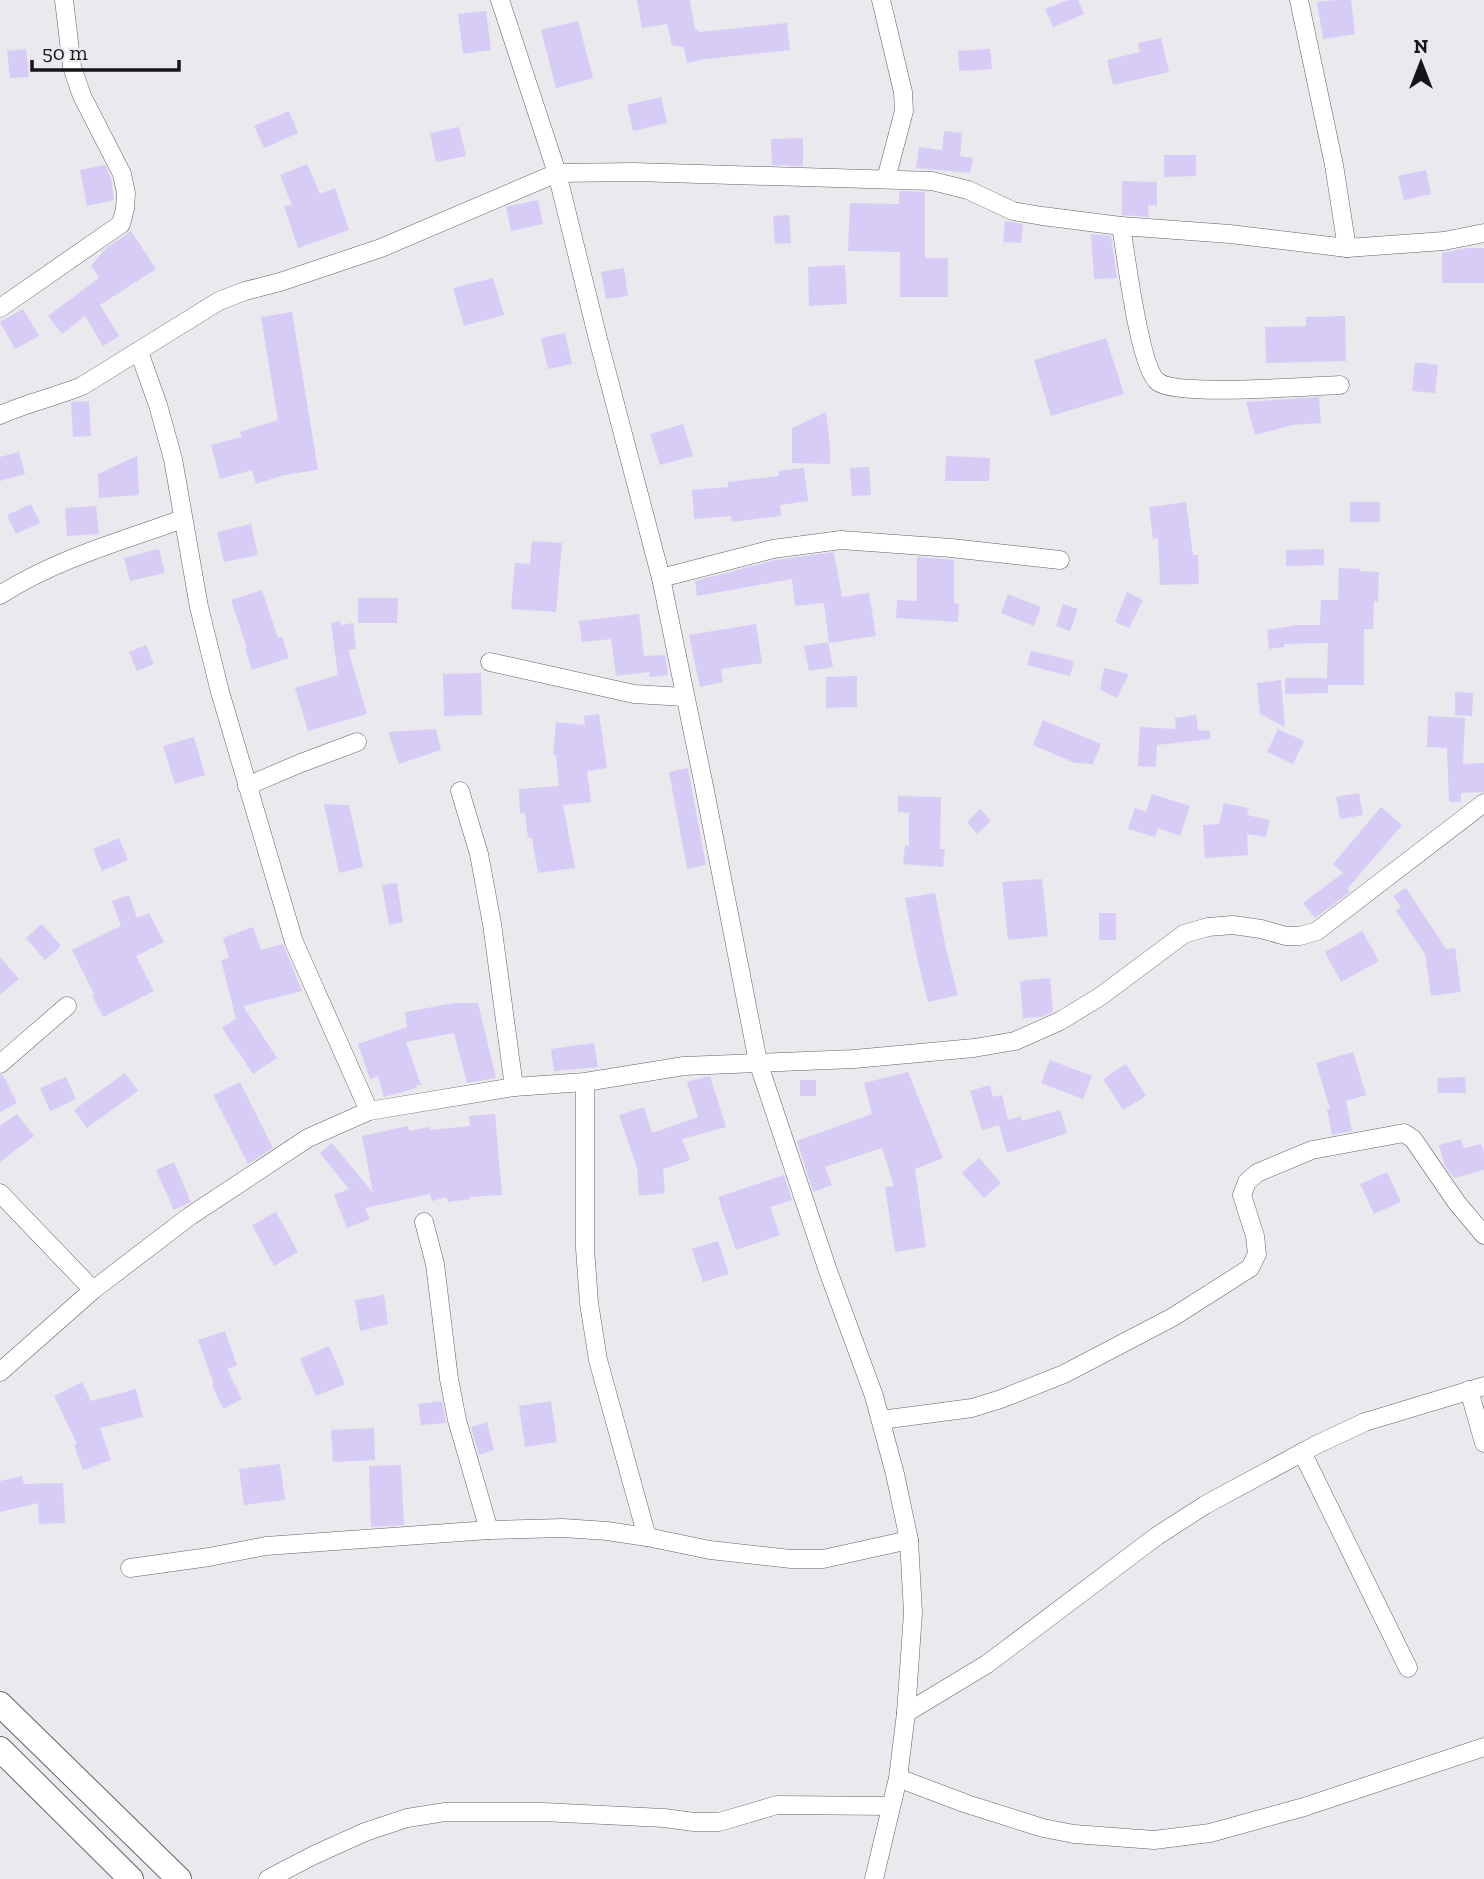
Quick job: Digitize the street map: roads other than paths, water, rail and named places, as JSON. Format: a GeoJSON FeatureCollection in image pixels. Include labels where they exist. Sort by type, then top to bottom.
{"type":"FeatureCollection","features":[{"type":"Feature","properties":{"kind":"street"},"geometry":{"type":"LineString","coordinates":[[0,308],[121,224],[125,209],[126,193],[121,174],[82,96],[72,67],[64,0]]}},
{"type":"Feature","properties":{"kind":"street"},"geometry":{"type":"LineString","coordinates":[[500,0],[557,173],[597,339],[661,578],[758,1062],[828,1271],[874,1396],[895,1474],[909,1541],[913,1613],[906,1713],[898,1778],[874,1879]]}},
{"type":"Feature","properties":{"kind":"street"},"geometry":{"type":"LineString","coordinates":[[881,0],[903,92],[904,111],[886,179]]}},
{"type":"Feature","properties":{"kind":"street"},"geometry":{"type":"LineString","coordinates":[[1299,0],[1334,165],[1347,248]]}},
{"type":"Feature","properties":{"kind":"street"},"geometry":{"type":"LineString","coordinates":[[0,415],[82,386],[219,301],[381,248],[557,173],[634,172],[932,181],[968,190],[1013,211],[1121,226],[1230,234],[1347,248],[1444,241],[1484,233]]}},
{"type":"Feature","properties":{"kind":"street"},"geometry":{"type":"LineString","coordinates":[[1121,226],[1142,349],[1158,382],[1177,388],[1208,390],[1340,385]]}},
{"type":"Feature","properties":{"kind":"street"},"geometry":{"type":"LineString","coordinates":[[139,352],[173,459],[199,607],[247,786],[295,942],[369,1111]]}},
{"type":"Feature","properties":{"kind":"street"},"geometry":{"type":"LineString","coordinates":[[0,595],[57,564],[183,519]]}},
{"type":"Feature","properties":{"kind":"street"},"geometry":{"type":"LineString","coordinates":[[661,578],[773,549],[841,540],[1059,560]]}},
{"type":"Feature","properties":{"kind":"street"},"geometry":{"type":"LineString","coordinates":[[490,662],[634,694],[685,697]]}},
{"type":"Feature","properties":{"kind":"street"},"geometry":{"type":"LineString","coordinates":[[247,786],[357,741]]}},
{"type":"Feature","properties":{"kind":"street"},"geometry":{"type":"LineString","coordinates":[[460,791],[479,854],[492,924],[514,1087]]}},
{"type":"Feature","properties":{"kind":"street"},"geometry":{"type":"LineString","coordinates":[[0,1372],[93,1290],[190,1216],[308,1138],[369,1111],[514,1087],[585,1082],[684,1066],[854,1059],[974,1048],[1015,1041],[1060,1021],[1101,996],[1184,934],[1233,925],[1286,936],[1300,936],[1317,931],[1484,803]]}},
{"type":"Feature","properties":{"kind":"street"},"geometry":{"type":"LineString","coordinates":[[0,1064],[66,1006]]}},
{"type":"Feature","properties":{"kind":"street"},"geometry":{"type":"LineString","coordinates":[[585,1082],[584,1248],[589,1303],[597,1360],[647,1537]]}},
{"type":"Feature","properties":{"kind":"street"},"geometry":{"type":"LineString","coordinates":[[881,1420],[972,1408],[1001,1399],[1064,1374],[1173,1317],[1250,1268],[1256,1254],[1255,1236],[1242,1195],[1247,1182],[1257,1172],[1312,1150],[1404,1133],[1413,1139],[1458,1203],[1484,1234]]}},
{"type":"Feature","properties":{"kind":"street"},"geometry":{"type":"LineString","coordinates":[[0,1193],[93,1290]]}},
{"type":"Feature","properties":{"kind":"street"},"geometry":{"type":"LineString","coordinates":[[424,1222],[435,1264],[449,1379],[457,1420],[489,1530]]}},
{"type":"Feature","properties":{"kind":"street"},"geometry":{"type":"LineString","coordinates":[[906,1713],[987,1664],[1157,1536],[1205,1505],[1302,1452],[1364,1423],[1477,1388],[1484,1443]]}},
{"type":"Feature","properties":{"kind":"street"},"geometry":{"type":"LineString","coordinates":[[1302,1452],[1408,1668]]}},
{"type":"Feature","properties":{"kind":"street"},"geometry":{"type":"LineString","coordinates":[[130,1568],[266,1546],[489,1530],[563,1528],[607,1531],[710,1550],[791,1559],[823,1559],[909,1541]]}},
{"type":"Feature","properties":{"kind":"street"},"geometry":{"type":"LineString","coordinates":[[0,1704],[179,1879]]}},
{"type":"Feature","properties":{"kind":"street"},"geometry":{"type":"LineString","coordinates":[[898,1778],[1043,1828],[1074,1834],[1154,1839],[1210,1833],[1251,1822],[1484,1747]]}},
{"type":"Feature","properties":{"kind":"street"},"geometry":{"type":"LineString","coordinates":[[0,1749],[131,1879]]}},
{"type":"Feature","properties":{"kind":"street"},"geometry":{"type":"LineString","coordinates":[[268,1879],[365,1832],[407,1818],[445,1812],[543,1812],[719,1822],[777,1805],[891,1806]]}}]}
